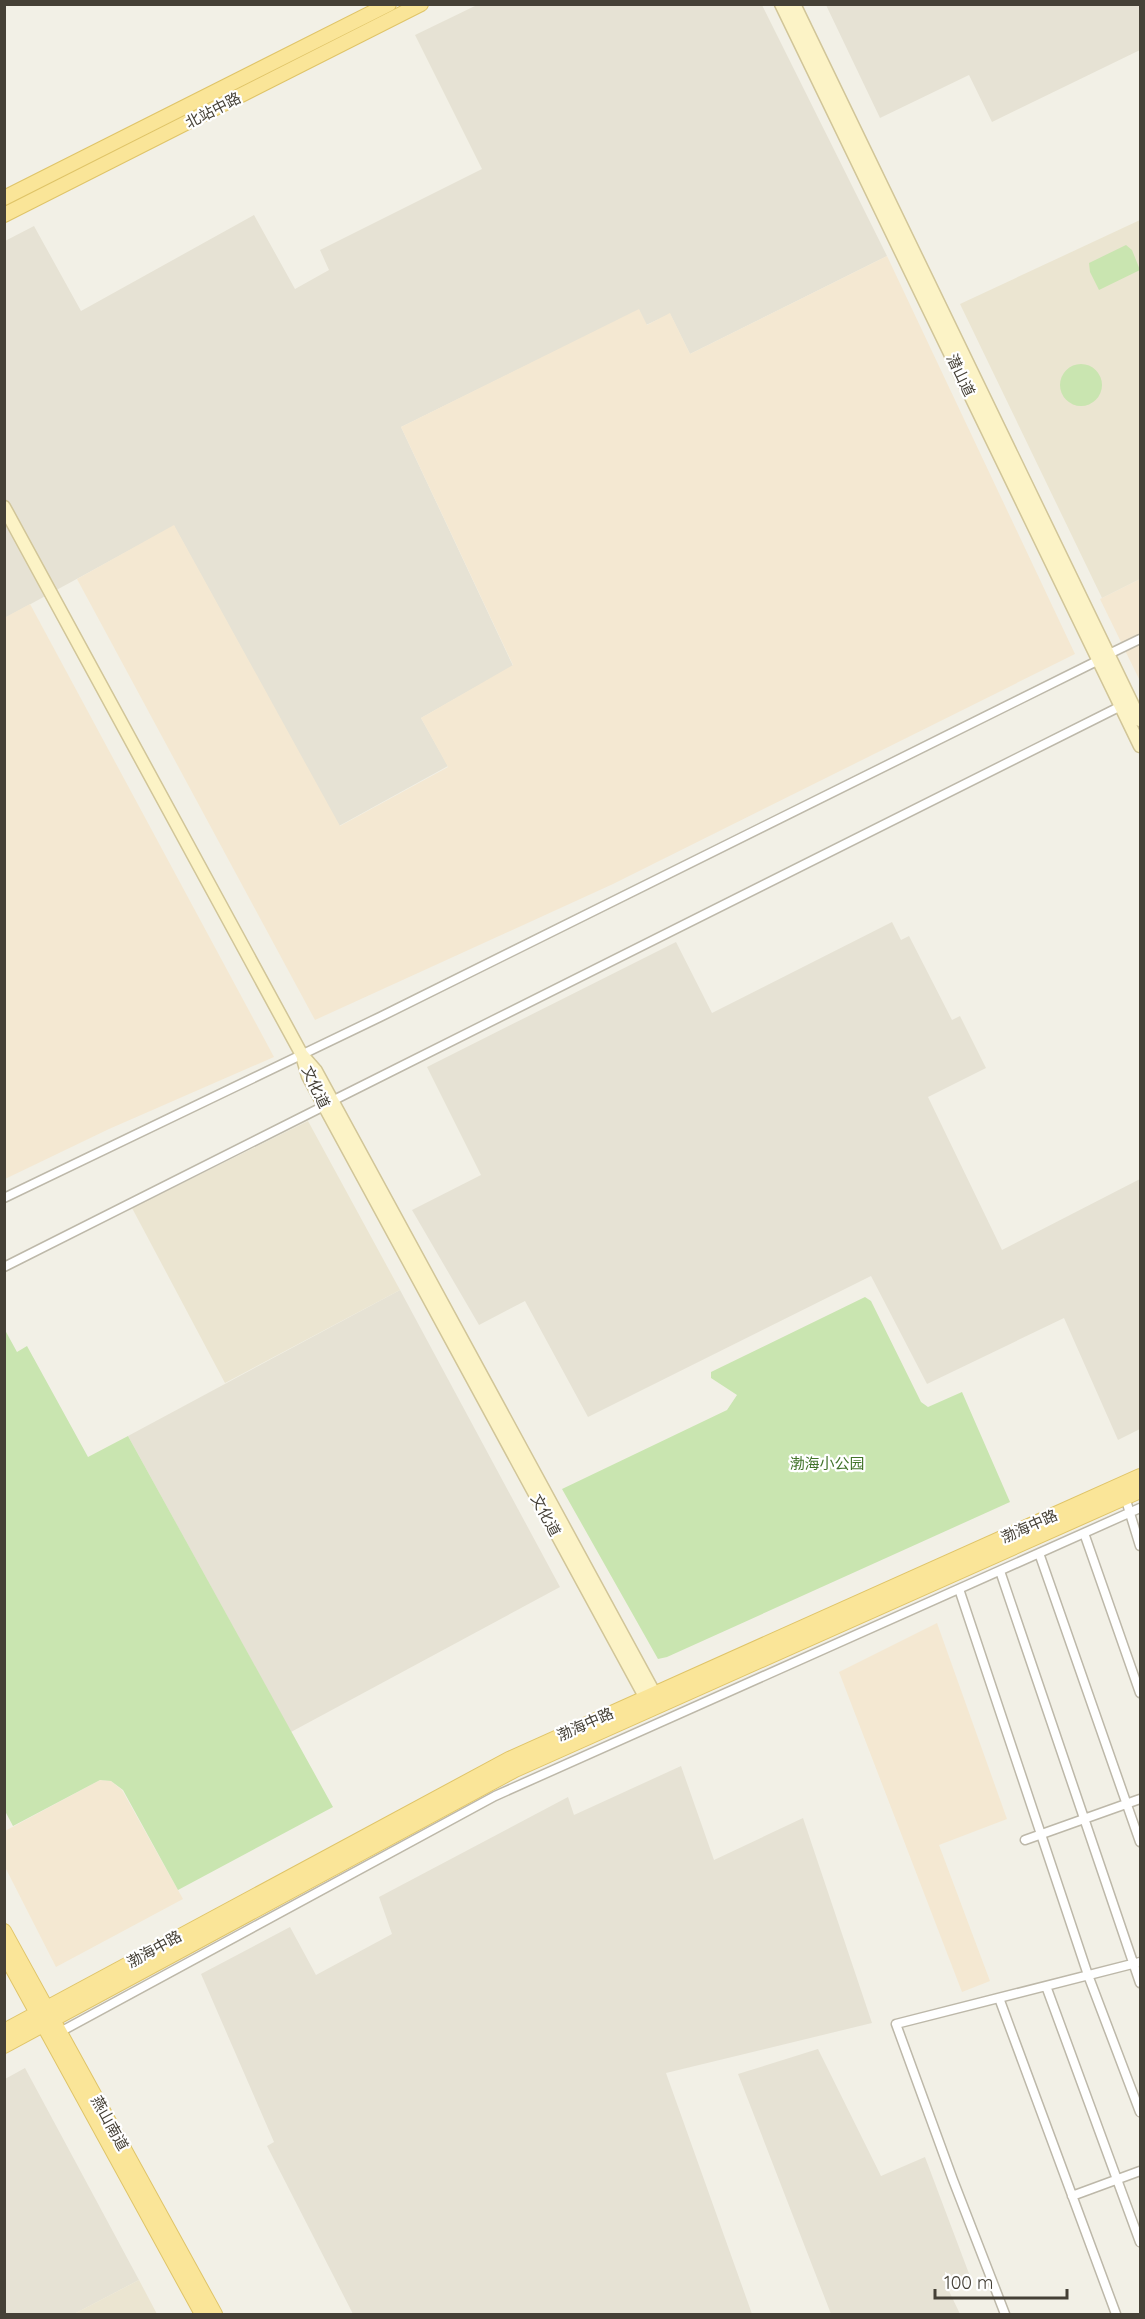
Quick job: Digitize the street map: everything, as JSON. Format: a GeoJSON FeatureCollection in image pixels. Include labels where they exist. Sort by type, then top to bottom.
{"type":"FeatureCollection","features":[{"type":"Feature","properties":{"kind":"main road","name":"北站中路"},"geometry":{"type":"LineString","coordinates":[[4,198],[389,4]]}},
{"type":"Feature","properties":{"kind":"main road","name":"潜山道"},"geometry":{"type":"LineString","coordinates":[[781,4],[1104,657],[1140,720]]}},
{"type":"Feature","properties":{"kind":"main road","name":"潜山道"},"geometry":{"type":"LineString","coordinates":[[794,4],[1104,657],[1121,706],[1140,746]]}},
{"type":"Feature","properties":{"kind":"main road","name":"北站中路"},"geometry":{"type":"LineString","coordinates":[[4,215],[420,5]]}},
{"type":"Feature","properties":{"kind":"main road","name":"文化道"},"geometry":{"type":"LineString","coordinates":[[4,507],[302,1055],[308,1076],[328,1103],[653,1702]]}},
{"type":"Feature","properties":{"kind":"main road","name":"渤海中路"},"geometry":{"type":"LineString","coordinates":[[653,1702],[1140,1476]]}},
{"type":"Feature","properties":{"kind":"main road","name":"渤海中路"},"geometry":{"type":"LineString","coordinates":[[45,2016],[499,1764],[653,1702],[1140,1491]]}},
{"type":"Feature","properties":{"kind":"main road","name":"燕山南道"},"geometry":{"type":"LineString","coordinates":[[4,1930],[45,2016],[202,2314]]}},
{"type":"Feature","properties":{"kind":"main road","name":"燕山南道"},"geometry":{"type":"LineString","coordinates":[[4,1953],[45,2016],[60,2032],[215,2314]]}},
{"type":"Feature","properties":{"kind":"main road"},"geometry":{"type":"LineString","coordinates":[[4,2031],[45,2016]]}},
{"type":"Feature","properties":{"kind":"main road"},"geometry":{"type":"LineString","coordinates":[[4,2046],[45,2016]]}},
{"type":"Feature","properties":{"kind":"street"},"geometry":{"type":"LineString","coordinates":[[4,1198],[302,1055],[1140,639]]}},
{"type":"Feature","properties":{"kind":"street"},"geometry":{"type":"LineString","coordinates":[[4,1267],[1121,706]]}},
{"type":"Feature","properties":{"kind":"street"},"geometry":{"type":"LineString","coordinates":[[1125,1497],[1140,1546]]}},
{"type":"Feature","properties":{"kind":"street"},"geometry":{"type":"LineString","coordinates":[[60,2032],[495,1796],[1140,1508]]}},
{"type":"Feature","properties":{"kind":"street"},"geometry":{"type":"LineString","coordinates":[[1084,1533],[1140,1693]]}},
{"type":"Feature","properties":{"kind":"street"},"geometry":{"type":"LineString","coordinates":[[1039,1553],[1140,1842]]}},
{"type":"Feature","properties":{"kind":"street"},"geometry":{"type":"LineString","coordinates":[[1000,1571],[1084,1819],[1137,1963],[1140,1983]]}},
{"type":"Feature","properties":{"kind":"street"},"geometry":{"type":"LineString","coordinates":[[959,1589],[1088,1975],[1140,2112]]}},
{"type":"Feature","properties":{"kind":"street"},"geometry":{"type":"LineString","coordinates":[[1024,1840],[1140,1799]]}},
{"type":"Feature","properties":{"kind":"street"},"geometry":{"type":"LineString","coordinates":[[1005,2314],[953,2181],[896,2024],[1137,1963]]}},
{"type":"Feature","properties":{"kind":"street"},"geometry":{"type":"LineString","coordinates":[[1046,1986],[1140,2242]]}},
{"type":"Feature","properties":{"kind":"street"},"geometry":{"type":"LineString","coordinates":[[999,1998],[1116,2314]]}},
{"type":"Feature","properties":{"kind":"street"},"geometry":{"type":"LineString","coordinates":[[1072,2196],[1140,2170]]}},
{"type":"Feature","properties":{"kind":"shaded area"},"geometry":{"type":"Polygon","coordinates":[[[477,5],[762,5],[887,256],[690,354],[670,314],[646,325],[639,310],[401,427],[513,666],[421,718],[448,766],[339,826],[174,526],[5,618],[5,241],[34,226],[81,311],[254,215],[295,289],[329,270],[320,250],[482,169],[415,35],[477,5]]]}},
{"type":"Feature","properties":{"kind":"shaded area"},"geometry":{"type":"Polygon","coordinates":[[[826,5],[1140,5],[1140,50],[992,122],[969,75],[880,118],[826,5]]]}},
{"type":"Feature","properties":{"kind":"shaded area"},"geometry":{"type":"Polygon","coordinates":[[[1140,220],[1140,579],[1102,598],[960,304],[1140,220]]]}},
{"type":"Feature","properties":{"kind":"shaded area"},"geometry":{"type":"Polygon","coordinates":[[[887,256],[1075,654],[613,884],[315,1020],[77,579],[174,525],[340,826],[448,767],[421,718],[513,665],[401,427],[639,309],[647,325],[670,313],[690,354],[887,256]]]}},
{"type":"Feature","properties":{"kind":"shaded area"},"geometry":{"type":"Polygon","coordinates":[[[1140,579],[1140,681],[1100,599],[1140,579]]]}},
{"type":"Feature","properties":{"kind":"shaded area"},"geometry":{"type":"Polygon","coordinates":[[[30,604],[274,1057],[109,1129],[5,1179],[4,618],[30,604]]]}},
{"type":"Feature","properties":{"kind":"shaded area"},"geometry":{"type":"Polygon","coordinates":[[[892,922],[901,940],[909,936],[952,1020],[960,1016],[986,1068],[928,1097],[1002,1250],[1140,1179],[1140,1429],[1118,1440],[1064,1318],[927,1384],[871,1276],[588,1417],[525,1301],[479,1325],[412,1210],[481,1175],[427,1067],[676,942],[712,1013],[892,922]]]}},
{"type":"Feature","properties":{"kind":"shaded area"},"geometry":{"type":"Polygon","coordinates":[[[308,1121],[400,1290],[225,1383],[132,1208],[308,1121]]]}},
{"type":"Feature","properties":{"kind":"shaded area"},"geometry":{"type":"Polygon","coordinates":[[[400,1290],[560,1587],[291,1732],[128,1436],[400,1290]]]}},
{"type":"Feature","properties":{"kind":"shaded area"},"geometry":{"type":"Polygon","coordinates":[[[937,1623],[1007,1819],[939,1845],[990,1981],[962,1992],[839,1672],[937,1623]]]}},
{"type":"Feature","properties":{"kind":"shaded area"},"geometry":{"type":"Polygon","coordinates":[[[681,1766],[714,1860],[803,1818],[872,2023],[666,2073],[752,2314],[353,2314],[267,2146],[274,2142],[201,1974],[290,1927],[316,1975],[392,1934],[379,1897],[568,1797],[574,1815],[681,1766]]]}},
{"type":"Feature","properties":{"kind":"shaded area"},"geometry":{"type":"Polygon","coordinates":[[[100,1780],[111,1781],[122,1790],[183,1899],[56,1967],[5,1867],[5,1831],[100,1780]]]}},
{"type":"Feature","properties":{"kind":"shaded area"},"geometry":{"type":"Polygon","coordinates":[[[818,2049],[881,2176],[925,2157],[971,2279],[949,2291],[960,2314],[831,2314],[738,2074],[818,2049]]]}},
{"type":"Feature","properties":{"kind":"shaded area"},"geometry":{"type":"Polygon","coordinates":[[[25,2068],[139,2280],[74,2314],[5,2314],[5,2079],[25,2068]]]}},
{"type":"Feature","properties":{"kind":"shaded area"},"geometry":{"type":"Polygon","coordinates":[[[139,2280],[157,2314],[74,2314],[139,2280]]]}},
{"type":"Feature","properties":{"kind":"green space"},"geometry":{"type":"Polygon","coordinates":[[[1126,245],[1132,250],[1140,270],[1099,290],[1090,272],[1089,263],[1126,245]]]}},
{"type":"Feature","properties":{"kind":"green space"},"geometry":{"type":"Polygon","coordinates":[[[1081,364],[1096,370],[1102,385],[1096,400],[1081,406],[1066,400],[1060,385],[1066,370],[1081,364]]]}},
{"type":"Feature","properties":{"kind":"green space","name":"渤海小公园"},"geometry":{"type":"Polygon","coordinates":[[[865,1297],[871,1301],[921,1402],[928,1407],[962,1392],[1010,1502],[667,1657],[658,1659],[562,1489],[727,1410],[737,1395],[711,1378],[711,1372],[865,1297]]]}},
{"type":"Feature","properties":{"kind":"green space"},"geometry":{"type":"Polygon","coordinates":[[[5,1330],[17,1352],[27,1346],[88,1457],[128,1436],[333,1807],[178,1890],[123,1790],[111,1781],[100,1780],[13,1826],[5,1811],[5,1330]]]}}]}
